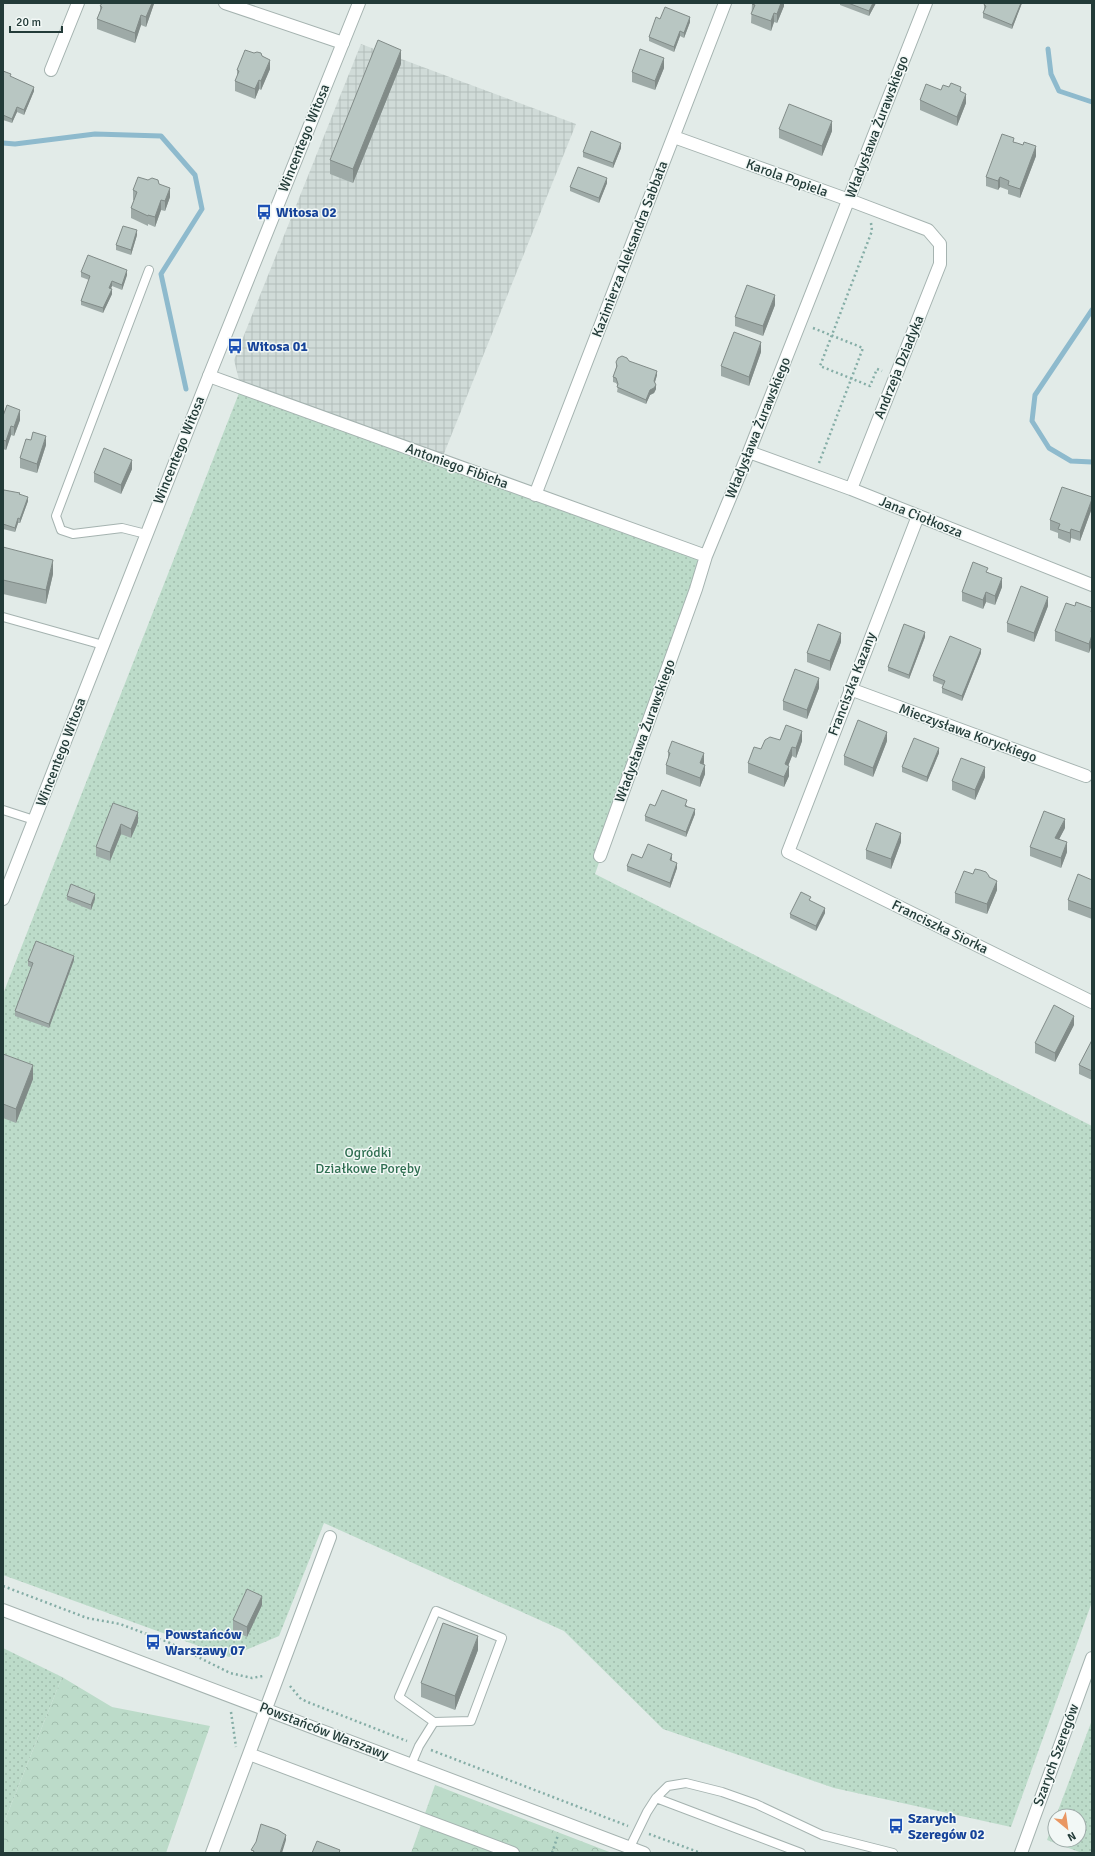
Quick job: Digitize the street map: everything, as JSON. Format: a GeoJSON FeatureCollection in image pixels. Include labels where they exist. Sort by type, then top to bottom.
{"type":"FeatureCollection","features":[{"type":"Feature","properties":{"kind":"street"},"geometry":{"type":"LineString","coordinates":[[51,70],[78,3]]}},
{"type":"Feature","properties":{"kind":"street"},"geometry":{"type":"LineString","coordinates":[[225,3],[343,43]]}},
{"type":"Feature","properties":{"kind":"street","name":"Wincentego Witosa"},"geometry":{"type":"LineString","coordinates":[[3,899],[208,376],[359,3]]}},
{"type":"Feature","properties":{"kind":"street","name":"Kazimierza Aleksandra Sabbata"},"geometry":{"type":"LineString","coordinates":[[535,495],[725,3]]}},
{"type":"Feature","properties":{"kind":"street","name":"Władysława Żurawskiego"},"geometry":{"type":"LineString","coordinates":[[600,856],[706,556],[749,452],[926,3]]}},
{"type":"Feature","properties":{"kind":"street","name":"Karola Popiela"},"geometry":{"type":"LineString","coordinates":[[674,137],[928,230],[940,244]]}},
{"type":"Feature","properties":{"kind":"street","name":"Andrzeja Dziadyka"},"geometry":{"type":"LineString","coordinates":[[852,489],[940,264],[940,244]]}},
{"type":"Feature","properties":{"kind":"street","name":"Antoniego Fibicha"},"geometry":{"type":"LineString","coordinates":[[208,376],[706,556]]}},
{"type":"Feature","properties":{"kind":"street","name":"Jana Ciołkosza"},"geometry":{"type":"LineString","coordinates":[[749,452],[814,477],[852,489],[1092,585]]}},
{"type":"Feature","properties":{"kind":"street","name":"Franciszka Kazany"},"geometry":{"type":"LineString","coordinates":[[788,852],[918,516]]}},
{"type":"Feature","properties":{"kind":"street","name":"Mieczysława Koryckiego"},"geometry":{"type":"LineString","coordinates":[[850,689],[1086,776]]}},
{"type":"Feature","properties":{"kind":"street","name":"Franciszka Siorka"},"geometry":{"type":"LineString","coordinates":[[788,852],[1092,1002]]}},
{"type":"Feature","properties":{"kind":"street"},"geometry":{"type":"LineString","coordinates":[[212,1853],[330,1537]]}},
{"type":"Feature","properties":{"kind":"street","name":"Powstańców Warszawy"},"geometry":{"type":"LineString","coordinates":[[3,1610],[644,1853]]}},
{"type":"Feature","properties":{"kind":"street","name":"Szarych Szeregów"},"geometry":{"type":"LineString","coordinates":[[1021,1853],[1092,1658]]}},
{"type":"Feature","properties":{"kind":"street"},"geometry":{"type":"LineString","coordinates":[[247,1756],[514,1853]]}},
{"type":"Feature","properties":{"kind":"lane"},"geometry":{"type":"LineString","coordinates":[[146,534],[122,528],[73,534],[61,530],[56,516],[149,270]]}},
{"type":"Feature","properties":{"kind":"lane"},"geometry":{"type":"LineString","coordinates":[[3,617],[103,645]]}},
{"type":"Feature","properties":{"kind":"lane"},"geometry":{"type":"LineString","coordinates":[[3,810],[34,820]]}},
{"type":"Feature","properties":{"kind":"lane"},"geometry":{"type":"LineString","coordinates":[[436,1611],[502,1638],[471,1720],[434,1722],[399,1697],[436,1611]]}},
{"type":"Feature","properties":{"kind":"lane"},"geometry":{"type":"LineString","coordinates":[[412,1765],[419,1746],[434,1722]]}},
{"type":"Feature","properties":{"kind":"lane"},"geometry":{"type":"LineString","coordinates":[[630,1847],[647,1812],[656,1798],[668,1786],[686,1783],[722,1792],[756,1804],[822,1834],[893,1853]]}},
{"type":"Feature","properties":{"kind":"lane"},"geometry":{"type":"LineString","coordinates":[[656,1798],[801,1853]]}},
{"type":"Feature","properties":{"kind":"path"},"geometry":{"type":"LineString","coordinates":[[870,208],[872,231],[820,366],[870,386],[877,369],[896,376]]}},
{"type":"Feature","properties":{"kind":"path"},"geometry":{"type":"LineString","coordinates":[[800,323],[863,348],[814,477]]}},
{"type":"Feature","properties":{"kind":"path"},"geometry":{"type":"LineString","coordinates":[[3,1586],[87,1618],[120,1624],[168,1642],[230,1673],[252,1678],[268,1675],[277,1678],[286,1682],[301,1699],[310,1703],[701,1853]]}},
{"type":"Feature","properties":{"kind":"path"},"geometry":{"type":"LineString","coordinates":[[231,1707],[236,1750],[247,1756]]}},
{"type":"Feature","properties":{"kind":"path"},"geometry":{"type":"LineString","coordinates":[[552,1853],[559,1833]]}},
{"type":"Feature","properties":{"kind":"shaded area"},"geometry":{"type":"Polygon","coordinates":[[[361,44],[576,124],[441,461],[241,388],[234,360],[361,44]]]}},
{"type":"Feature","properties":{"kind":"green space","name":"Ogródki Działkowe Poręby"},"geometry":{"type":"Polygon","coordinates":[[[241,388],[706,556],[595,874],[1092,1126],[1092,1602],[1011,1827],[834,1788],[663,1729],[564,1631],[324,1523],[279,1636],[229,1657],[3,1575],[3,994],[241,388]]]}},
{"type":"Feature","properties":{"kind":"green space"},"geometry":{"type":"Polygon","coordinates":[[[3,1648],[62,1677],[3,1825],[3,1648]]]}},
{"type":"Feature","properties":{"kind":"green space"},"geometry":{"type":"Polygon","coordinates":[[[62,1677],[112,1707],[210,1726],[166,1853],[3,1853],[3,1825],[62,1677]]]}},
{"type":"Feature","properties":{"kind":"green space"},"geometry":{"type":"Polygon","coordinates":[[[1092,1720],[1092,1853],[1082,1853],[1069,1848],[1087,1848],[1087,1808],[1059,1808],[1092,1720]]]}},
{"type":"Feature","properties":{"kind":"green space"},"geometry":{"type":"Polygon","coordinates":[[[435,1785],[612,1853],[411,1853],[435,1785]]]}},
{"type":"Feature","properties":{"kind":"building"},"geometry":{"type":"Polygon","coordinates":[[[102,3],[152,3],[146,17],[141,15],[135,33],[97,19],[102,3]]]}},
{"type":"Feature","properties":{"kind":"building"},"geometry":{"type":"Polygon","coordinates":[[[781,3],[777,14],[774,13],[771,21],[751,14],[755,5],[752,4],[781,3]]]}},
{"type":"Feature","properties":{"kind":"building"},"geometry":{"type":"Polygon","coordinates":[[[848,3],[873,3],[869,11],[848,3]]]}},
{"type":"Feature","properties":{"kind":"building"},"geometry":{"type":"Polygon","coordinates":[[[985,3],[1021,3],[1012,25],[983,13],[986,6],[984,5],[985,3]]]}},
{"type":"Feature","properties":{"kind":"building"},"geometry":{"type":"Polygon","coordinates":[[[665,7],[690,17],[684,33],[680,31],[674,47],[649,37],[656,17],[660,19],[665,7]]]}},
{"type":"Feature","properties":{"kind":"building"},"geometry":{"type":"Polygon","coordinates":[[[378,40],[401,50],[353,169],[330,160],[378,40]]]}},
{"type":"Feature","properties":{"kind":"building"},"geometry":{"type":"Polygon","coordinates":[[[640,49],[664,58],[655,81],[632,72],[640,49]]]}},
{"type":"Feature","properties":{"kind":"building"},"geometry":{"type":"Polygon","coordinates":[[[245,50],[254,53],[261,53],[262,56],[270,60],[261,81],[259,80],[255,89],[235,81],[239,71],[237,70],[245,50]]]}},
{"type":"Feature","properties":{"kind":"building"},"geometry":{"type":"Polygon","coordinates":[[[3,71],[11,74],[10,76],[34,87],[24,110],[17,107],[12,119],[3,115],[3,71]]]}},
{"type":"Feature","properties":{"kind":"building"},"geometry":{"type":"Polygon","coordinates":[[[951,83],[961,87],[960,91],[966,94],[957,117],[920,100],[926,84],[941,90],[943,85],[949,87],[951,83]]]}},
{"type":"Feature","properties":{"kind":"building"},"geometry":{"type":"Polygon","coordinates":[[[789,104],[832,121],[822,146],[779,129],[789,104]]]}},
{"type":"Feature","properties":{"kind":"building"},"geometry":{"type":"Polygon","coordinates":[[[591,131],[621,143],[613,163],[583,152],[591,131]]]}},
{"type":"Feature","properties":{"kind":"building"},"geometry":{"type":"Polygon","coordinates":[[[1002,134],[1014,138],[1013,142],[1023,145],[1024,142],[1036,146],[1020,189],[1008,185],[1009,181],[1000,177],[998,181],[986,177],[1002,134]]]}},
{"type":"Feature","properties":{"kind":"building"},"geometry":{"type":"Polygon","coordinates":[[[578,167],[607,178],[599,198],[570,187],[578,167]]]}},
{"type":"Feature","properties":{"kind":"building"},"geometry":{"type":"Polygon","coordinates":[[[138,177],[148,180],[152,178],[158,180],[159,184],[170,188],[165,201],[161,200],[155,217],[148,216],[131,208],[137,192],[133,190],[138,177]]]}},
{"type":"Feature","properties":{"kind":"building"},"geometry":{"type":"Polygon","coordinates":[[[123,226],[137,230],[131,250],[116,245],[123,226]]]}},
{"type":"Feature","properties":{"kind":"building"},"geometry":{"type":"Polygon","coordinates":[[[88,255],[127,270],[122,285],[112,281],[109,288],[112,289],[103,308],[81,301],[90,276],[81,272],[88,255]]]}},
{"type":"Feature","properties":{"kind":"building"},"geometry":{"type":"Polygon","coordinates":[[[747,285],[775,295],[763,326],[735,317],[747,285]]]}},
{"type":"Feature","properties":{"kind":"building"},"geometry":{"type":"Polygon","coordinates":[[[734,332],[761,342],[749,377],[721,366],[734,332]]]}},
{"type":"Feature","properties":{"kind":"building"},"geometry":{"type":"Polygon","coordinates":[[[622,356],[627,358],[629,361],[657,371],[654,381],[656,385],[650,390],[646,400],[617,387],[618,384],[616,378],[613,377],[617,366],[616,362],[618,358],[622,356]]]}},
{"type":"Feature","properties":{"kind":"building"},"geometry":{"type":"Polygon","coordinates":[[[7,405],[20,410],[14,427],[11,426],[6,441],[3,440],[3,416],[7,405]]]}},
{"type":"Feature","properties":{"kind":"building"},"geometry":{"type":"Polygon","coordinates":[[[33,432],[46,436],[37,464],[20,458],[26,439],[31,440],[33,432]]]}},
{"type":"Feature","properties":{"kind":"building"},"geometry":{"type":"Polygon","coordinates":[[[104,448],[132,460],[121,485],[94,473],[104,448]]]}},
{"type":"Feature","properties":{"kind":"building"},"geometry":{"type":"Polygon","coordinates":[[[1062,487],[1092,497],[1080,532],[1071,529],[1070,533],[1058,529],[1060,524],[1050,520],[1062,487]]]}},
{"type":"Feature","properties":{"kind":"building"},"geometry":{"type":"Polygon","coordinates":[[[4,490],[20,493],[19,494],[28,497],[15,528],[3,524],[4,490]]]}},
{"type":"Feature","properties":{"kind":"building"},"geometry":{"type":"Polygon","coordinates":[[[3,547],[53,560],[46,590],[3,580],[3,547]]]}},
{"type":"Feature","properties":{"kind":"building"},"geometry":{"type":"Polygon","coordinates":[[[973,562],[988,568],[986,572],[1002,578],[995,596],[986,592],[983,600],[962,592],[973,562]]]}},
{"type":"Feature","properties":{"kind":"building"},"geometry":{"type":"Polygon","coordinates":[[[1021,586],[1048,597],[1034,633],[1007,623],[1021,586]]]}},
{"type":"Feature","properties":{"kind":"building"},"geometry":{"type":"Polygon","coordinates":[[[1076,602],[1092,608],[1092,635],[1089,644],[1055,631],[1066,603],[1075,606],[1076,602]]]}},
{"type":"Feature","properties":{"kind":"building"},"geometry":{"type":"Polygon","coordinates":[[[818,624],[841,633],[830,661],[807,653],[818,624]]]}},
{"type":"Feature","properties":{"kind":"building"},"geometry":{"type":"Polygon","coordinates":[[[904,624],[925,632],[909,675],[888,667],[904,624]]]}},
{"type":"Feature","properties":{"kind":"building"},"geometry":{"type":"Polygon","coordinates":[[[950,636],[981,649],[962,696],[942,688],[945,681],[933,676],[950,636]]]}},
{"type":"Feature","properties":{"kind":"building"},"geometry":{"type":"Polygon","coordinates":[[[795,669],[819,678],[807,710],[783,701],[795,669]]]}},
{"type":"Feature","properties":{"kind":"building"},"geometry":{"type":"Polygon","coordinates":[[[858,720],[887,732],[873,768],[844,756],[858,720]]]}},
{"type":"Feature","properties":{"kind":"building"},"geometry":{"type":"Polygon","coordinates":[[[786,725],[802,731],[796,748],[792,747],[785,764],[789,766],[784,777],[748,763],[754,747],[761,749],[765,740],[770,737],[780,740],[786,725]]]}},
{"type":"Feature","properties":{"kind":"building"},"geometry":{"type":"Polygon","coordinates":[[[914,738],[939,748],[927,777],[902,767],[914,738]]]}},
{"type":"Feature","properties":{"kind":"building"},"geometry":{"type":"Polygon","coordinates":[[[672,741],[704,753],[700,763],[705,765],[700,778],[666,765],[670,753],[668,752],[672,741]]]}},
{"type":"Feature","properties":{"kind":"building"},"geometry":{"type":"Polygon","coordinates":[[[961,758],[985,767],[975,790],[952,781],[961,758]]]}},
{"type":"Feature","properties":{"kind":"building"},"geometry":{"type":"Polygon","coordinates":[[[662,790],[687,800],[685,806],[695,809],[686,832],[645,816],[650,804],[655,806],[662,790]]]}},
{"type":"Feature","properties":{"kind":"building"},"geometry":{"type":"Polygon","coordinates":[[[113,803],[138,812],[131,829],[121,824],[110,852],[96,847],[113,803]]]}},
{"type":"Feature","properties":{"kind":"building"},"geometry":{"type":"Polygon","coordinates":[[[1044,811],[1065,819],[1055,838],[1067,842],[1061,858],[1030,847],[1044,811]]]}},
{"type":"Feature","properties":{"kind":"building"},"geometry":{"type":"Polygon","coordinates":[[[876,823],[901,833],[891,859],[866,850],[876,823]]]}},
{"type":"Feature","properties":{"kind":"building"},"geometry":{"type":"Polygon","coordinates":[[[648,844],[672,854],[670,860],[677,863],[670,883],[627,866],[632,854],[642,858],[648,844]]]}},
{"type":"Feature","properties":{"kind":"building"},"geometry":{"type":"Polygon","coordinates":[[[975,869],[986,872],[989,877],[997,881],[987,904],[955,893],[964,871],[973,874],[975,869]]]}},
{"type":"Feature","properties":{"kind":"building"},"geometry":{"type":"Polygon","coordinates":[[[1078,874],[1092,880],[1092,909],[1068,900],[1078,874]]]}},
{"type":"Feature","properties":{"kind":"building"},"geometry":{"type":"Polygon","coordinates":[[[71,884],[95,894],[91,905],[67,896],[71,884]]]}},
{"type":"Feature","properties":{"kind":"building"},"geometry":{"type":"Polygon","coordinates":[[[801,892],[811,897],[809,900],[825,908],[816,926],[790,914],[801,892]]]}},
{"type":"Feature","properties":{"kind":"building"},"geometry":{"type":"Polygon","coordinates":[[[36,941],[74,956],[49,1024],[15,1011],[33,963],[28,961],[36,941]]]}},
{"type":"Feature","properties":{"kind":"building"},"geometry":{"type":"Polygon","coordinates":[[[1054,1005],[1074,1016],[1055,1053],[1035,1043],[1054,1005]]]}},
{"type":"Feature","properties":{"kind":"building"},"geometry":{"type":"Polygon","coordinates":[[[1092,1040],[1092,1071],[1079,1065],[1092,1040]]]}},
{"type":"Feature","properties":{"kind":"building"},"geometry":{"type":"Polygon","coordinates":[[[3,1054],[33,1065],[16,1109],[3,1104],[3,1054]]]}},
{"type":"Feature","properties":{"kind":"building"},"geometry":{"type":"Polygon","coordinates":[[[247,1589],[262,1596],[247,1627],[233,1620],[247,1589]]]}},
{"type":"Feature","properties":{"kind":"building"},"geometry":{"type":"Polygon","coordinates":[[[443,1623],[478,1636],[455,1696],[421,1683],[443,1623]]]}},
{"type":"Feature","properties":{"kind":"building"},"geometry":{"type":"Polygon","coordinates":[[[261,1824],[278,1830],[286,1835],[280,1853],[253,1853],[254,1851],[251,1850],[256,1842],[261,1824]]]}},
{"type":"Feature","properties":{"kind":"building"},"geometry":{"type":"Polygon","coordinates":[[[317,1841],[340,1850],[339,1853],[312,1853],[317,1841]]]}},
{"type":"Feature","properties":{"kind":"waterway"},"geometry":{"type":"LineString","coordinates":[[1048,49],[1051,74],[1059,91],[1092,102]]}},
{"type":"Feature","properties":{"kind":"waterway"},"geometry":{"type":"LineString","coordinates":[[3,143],[15,144],[95,134],[161,136],[195,175],[202,209],[161,274],[186,389]]}},
{"type":"Feature","properties":{"kind":"waterway"},"geometry":{"type":"LineString","coordinates":[[1092,310],[1035,395],[1032,421],[1049,448],[1071,461],[1092,462]]}},
{"type":"Feature","properties":{"kind":"place","name":"Witosa 02"},"geometry":{"type":"Point","coordinates":[264,212]}},
{"type":"Feature","properties":{"kind":"place","name":"Witosa 01"},"geometry":{"type":"Point","coordinates":[235,346]}},
{"type":"Feature","properties":{"kind":"place","name":"Powstańców Warszawy 07"},"geometry":{"type":"Point","coordinates":[153,1642]}},
{"type":"Feature","properties":{"kind":"place","name":"Szarych Szeregów 02"},"geometry":{"type":"Point","coordinates":[896,1826]}}]}
